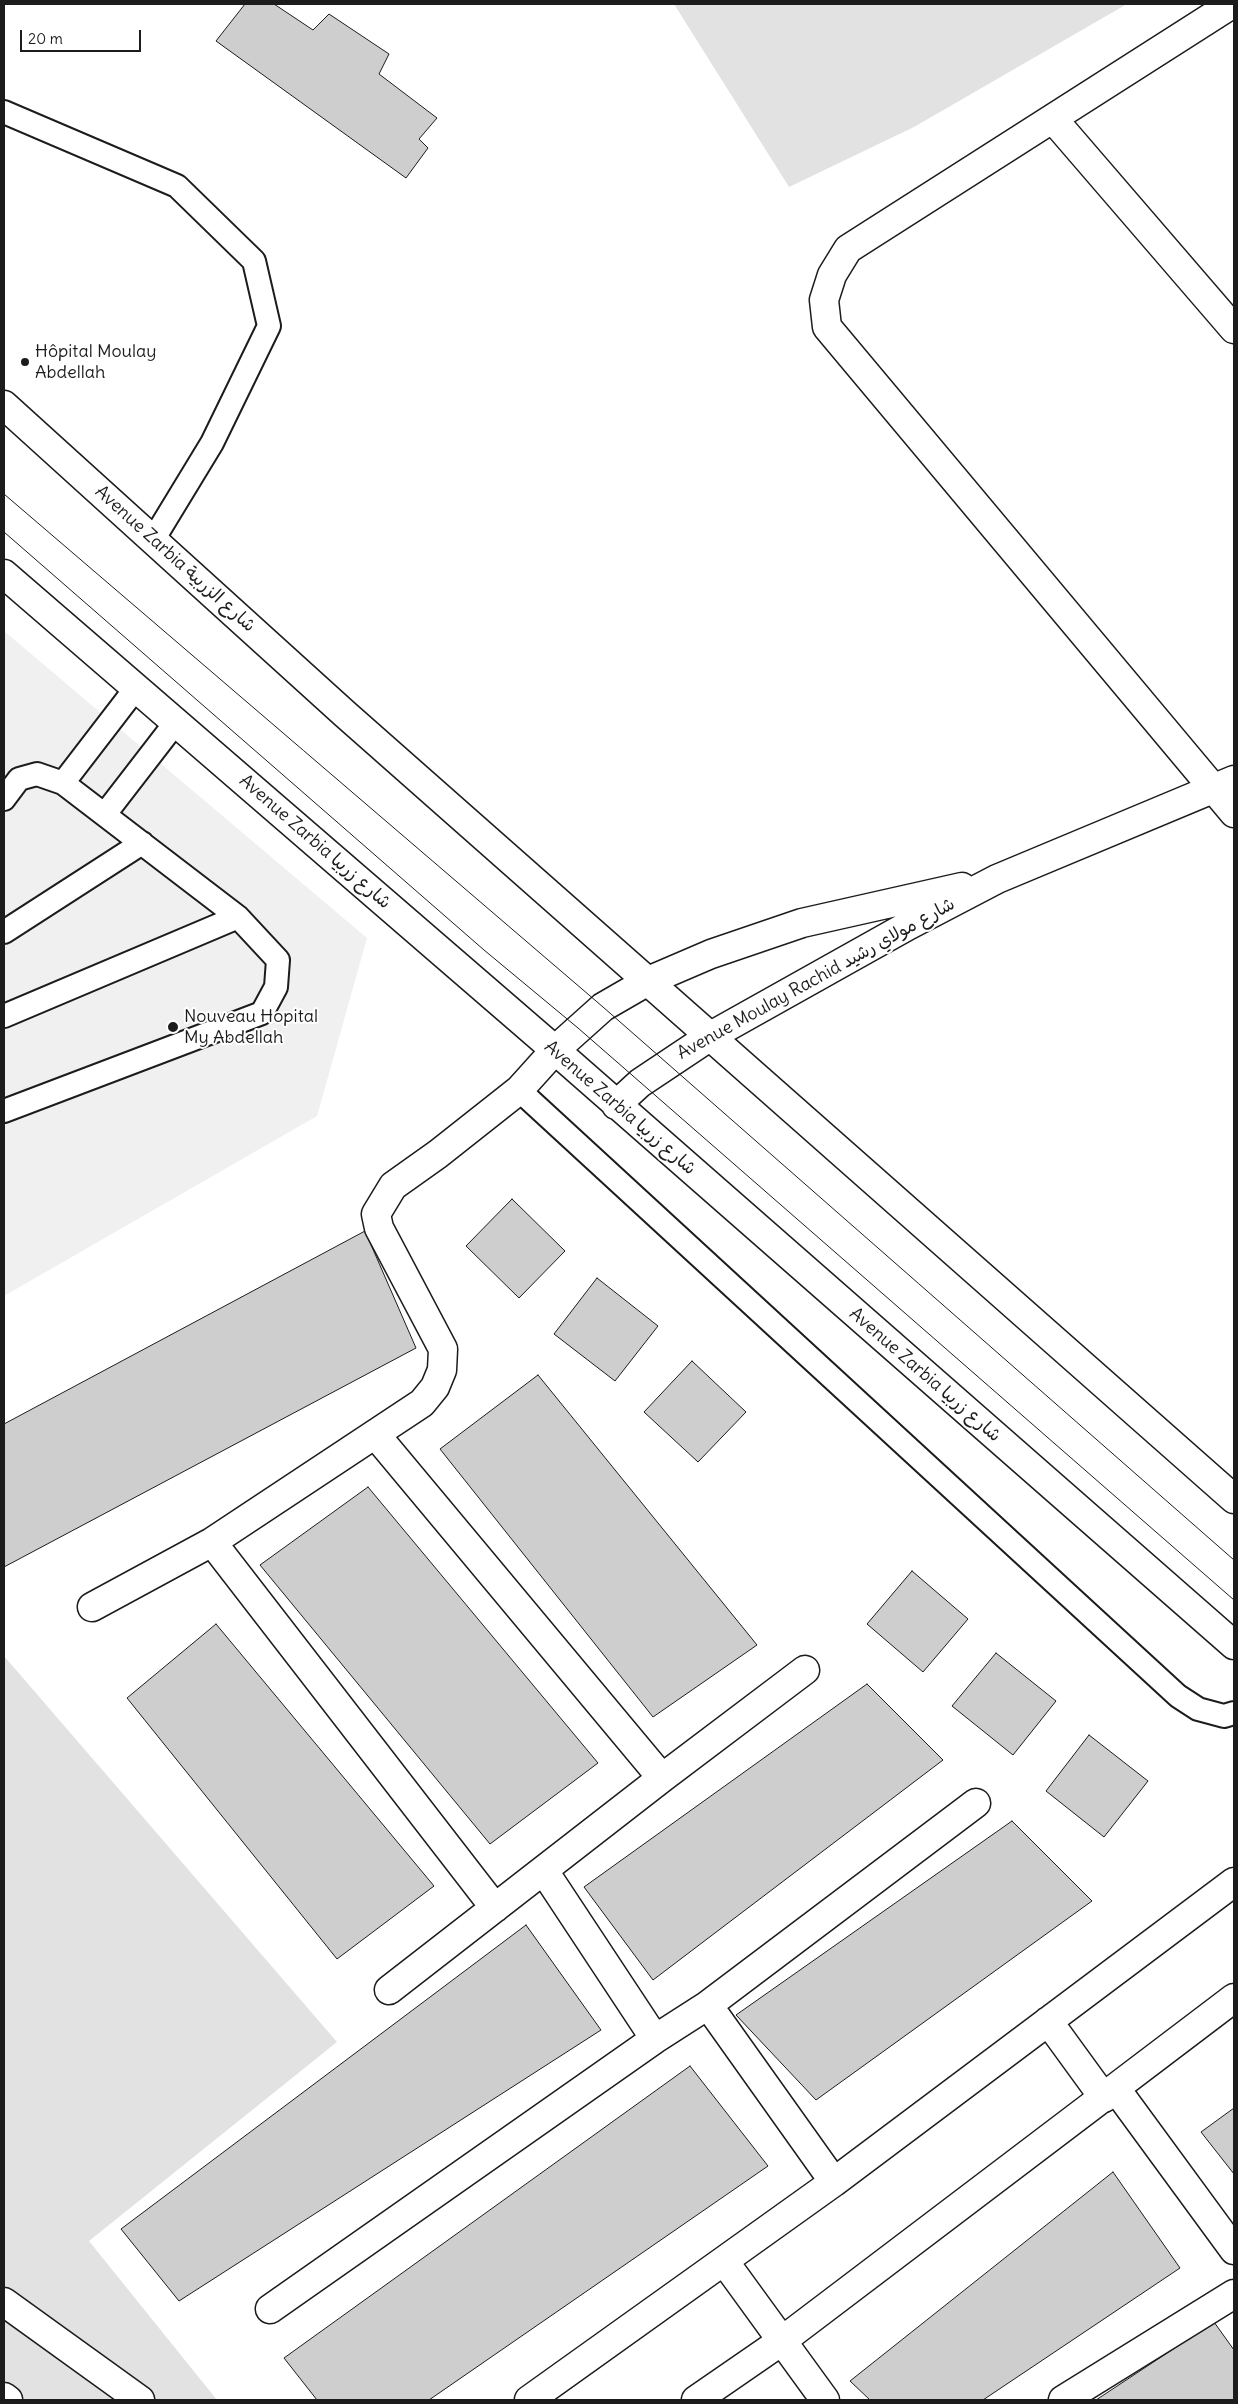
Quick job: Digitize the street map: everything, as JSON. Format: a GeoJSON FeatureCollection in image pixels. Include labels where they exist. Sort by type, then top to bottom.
{"type":"FeatureCollection","features":[{"type":"Feature","properties":{"kind":"street"},"geometry":{"type":"LineString","coordinates":[[1232,4],[848,249],[832,274],[824,300],[827,327],[1224,784],[1234,813]]}},
{"type":"Feature","properties":{"kind":"street"},"geometry":{"type":"LineString","coordinates":[[1053,119],[1234,329]]}},
{"type":"Feature","properties":{"kind":"street","name":"Avenue Zarbia شارع الزربية"},"geometry":{"type":"LineString","coordinates":[[4,406],[345,714],[648,981]]}},
{"type":"Feature","properties":{"kind":"street","name":"Avenue Zarbia شارع زربيا"},"geometry":{"type":"LineString","coordinates":[[4,574],[555,1050],[1234,1645]]}},
{"type":"Feature","properties":{"kind":"street","name":"Avenue Moulay Rachid شارع مولاي رشيد"},"geometry":{"type":"LineString","coordinates":[[616,1105],[640,1083],[709,1036],[843,961],[997,879],[1224,784]]}},
{"type":"Feature","properties":{"kind":"street","name":"Avenue Moulay Rachid شارع مولاي رشيد"},"geometry":{"type":"LineString","coordinates":[[375,1434],[422,1403],[435,1387],[442,1370],[443,1349],[379,1228],[376,1214],[393,1186],[438,1154],[518,1090],[555,1050],[603,1007],[648,981],[711,954],[802,923],[997,879]]}},
{"type":"Feature","properties":{"kind":"street"},"geometry":{"type":"LineString","coordinates":[[648,981],[1234,1499]]}},
{"type":"Feature","properties":{"kind":"street"},"geometry":{"type":"LineString","coordinates":[[92,1607],[212,1542],[375,1434],[662,1778]]}},
{"type":"Feature","properties":{"kind":"street"},"geometry":{"type":"LineString","coordinates":[[212,1542],[495,1908]]}},
{"type":"Feature","properties":{"kind":"street"},"geometry":{"type":"LineString","coordinates":[[389,1990],[544,1872],[662,1778],[805,1670]]}},
{"type":"Feature","properties":{"kind":"street"},"geometry":{"type":"LineString","coordinates":[[270,2309],[655,2039],[708,2005],[976,1803]]}},
{"type":"Feature","properties":{"kind":"street"},"geometry":{"type":"LineString","coordinates":[[544,1872],[655,2039]]}},
{"type":"Feature","properties":{"kind":"street"},"geometry":{"type":"LineString","coordinates":[[529,2400],[834,2182],[1234,1882]]}},
{"type":"Feature","properties":{"kind":"street"},"geometry":{"type":"LineString","coordinates":[[696,2400],[783,2340],[1110,2094],[1234,1998]]}},
{"type":"Feature","properties":{"kind":"street"},"geometry":{"type":"LineString","coordinates":[[708,2005],[834,2182]]}},
{"type":"Feature","properties":{"kind":"street"},"geometry":{"type":"LineString","coordinates":[[1048,2021],[1110,2094],[1234,2250]]}},
{"type":"Feature","properties":{"kind":"street"},"geometry":{"type":"LineString","coordinates":[[724,2262],[783,2340],[825,2400]]}},
{"type":"Feature","properties":{"kind":"street"},"geometry":{"type":"LineString","coordinates":[[1063,2400],[1234,2294]]}},
{"type":"Feature","properties":{"kind":"street"},"geometry":{"type":"LineString","coordinates":[[4,2302],[130,2397]]}},
{"type":"Feature","properties":{"kind":"street"},"geometry":{"type":"LineString","coordinates":[[4,2397],[8,2400]]}},
{"type":"Feature","properties":{"kind":"lane"},"geometry":{"type":"LineString","coordinates":[[4,112],[177,186],[254,261],[269,326],[212,443],[153,540]]}},
{"type":"Feature","properties":{"kind":"lane"},"geometry":{"type":"LineString","coordinates":[[63,784],[136,688]]}},
{"type":"Feature","properties":{"kind":"lane"},"geometry":{"type":"LineString","coordinates":[[105,814],[176,722]]}},
{"type":"Feature","properties":{"kind":"lane"},"geometry":{"type":"LineString","coordinates":[[4,800],[19,779],[37,774],[63,784],[105,814],[238,917],[278,960],[276,987],[262,1013],[4,1111]]}},
{"type":"Feature","properties":{"kind":"lane"},"geometry":{"type":"LineString","coordinates":[[4,932],[142,843]]}},
{"type":"Feature","properties":{"kind":"lane"},"geometry":{"type":"LineString","coordinates":[[6,1009],[238,917]]}},
{"type":"Feature","properties":{"kind":"lane"},"geometry":{"type":"LineString","coordinates":[[518,1090],[1178,1696],[1198,1709],[1224,1716],[1234,1713]]}},
{"type":"Feature","properties":{"kind":"shaded area"},"geometry":{"type":"Polygon","coordinates":[[[674,4],[1127,4],[914,127],[789,187],[674,4]]]}},
{"type":"Feature","properties":{"kind":"shaded area","name":"Nouveau Hopital My Abdellah"},"geometry":{"type":"Polygon","coordinates":[[[4,631],[367,938],[317,1116],[4,1296],[4,631]]]}},
{"type":"Feature","properties":{"kind":"shaded area"},"geometry":{"type":"Polygon","coordinates":[[[4,1656],[337,2042],[89,2241],[217,2400],[4,2400],[4,1656]]]}},
{"type":"Feature","properties":{"kind":"building"},"geometry":{"type":"Polygon","coordinates":[[[245,4],[274,4],[313,30],[329,14],[389,54],[379,74],[437,118],[419,139],[428,148],[406,178],[216,41],[245,4]]]}},
{"type":"Feature","properties":{"kind":"building"},"geometry":{"type":"Polygon","coordinates":[[[512,1199],[565,1251],[519,1298],[466,1246],[512,1199]]]}},
{"type":"Feature","properties":{"kind":"building"},"geometry":{"type":"Polygon","coordinates":[[[365,1231],[416,1348],[4,1567],[4,1424],[365,1231]]]}},
{"type":"Feature","properties":{"kind":"building"},"geometry":{"type":"Polygon","coordinates":[[[597,1278],[658,1326],[615,1381],[554,1334],[597,1278]]]}},
{"type":"Feature","properties":{"kind":"building"},"geometry":{"type":"Polygon","coordinates":[[[692,1361],[746,1412],[698,1462],[644,1412],[692,1361]]]}},
{"type":"Feature","properties":{"kind":"building"},"geometry":{"type":"Polygon","coordinates":[[[538,1375],[757,1645],[653,1717],[440,1449],[538,1375]]]}},
{"type":"Feature","properties":{"kind":"building"},"geometry":{"type":"Polygon","coordinates":[[[368,1487],[598,1763],[490,1844],[260,1565],[368,1487]]]}},
{"type":"Feature","properties":{"kind":"building"},"geometry":{"type":"Polygon","coordinates":[[[912,1571],[968,1619],[923,1672],[867,1624],[912,1571]]]}},
{"type":"Feature","properties":{"kind":"building"},"geometry":{"type":"Polygon","coordinates":[[[216,1624],[434,1886],[337,1959],[127,1698],[216,1624]]]}},
{"type":"Feature","properties":{"kind":"building"},"geometry":{"type":"Polygon","coordinates":[[[996,1653],[1056,1701],[1013,1755],[952,1706],[996,1653]]]}},
{"type":"Feature","properties":{"kind":"building"},"geometry":{"type":"Polygon","coordinates":[[[867,1684],[943,1760],[653,1980],[584,1887],[867,1684]]]}},
{"type":"Feature","properties":{"kind":"building"},"geometry":{"type":"Polygon","coordinates":[[[1089,1735],[1148,1781],[1104,1837],[1046,1791],[1089,1735]]]}},
{"type":"Feature","properties":{"kind":"building"},"geometry":{"type":"Polygon","coordinates":[[[1012,1821],[1092,1901],[816,2100],[736,2015],[1012,1821]]]}},
{"type":"Feature","properties":{"kind":"building"},"geometry":{"type":"Polygon","coordinates":[[[526,1925],[601,2030],[179,2301],[121,2229],[526,1925]]]}},
{"type":"Feature","properties":{"kind":"building"},"geometry":{"type":"Polygon","coordinates":[[[690,2066],[768,2166],[429,2400],[317,2400],[284,2358],[690,2066]]]}},
{"type":"Feature","properties":{"kind":"building"},"geometry":{"type":"Polygon","coordinates":[[[1234,2108],[1234,2174],[1201,2132],[1234,2108]]]}},
{"type":"Feature","properties":{"kind":"building"},"geometry":{"type":"Polygon","coordinates":[[[1113,2172],[1180,2268],[983,2400],[870,2400],[850,2381],[1113,2172]]]}},
{"type":"Feature","properties":{"kind":"building"},"geometry":{"type":"Polygon","coordinates":[[[1214,2322],[1234,2350],[1234,2400],[1096,2400],[1214,2322]]]}},
{"type":"Feature","properties":{"kind":"tram line"},"geometry":{"type":"LineString","coordinates":[[4,494],[603,1007],[1234,1560]]}},
{"type":"Feature","properties":{"kind":"tram line"},"geometry":{"type":"LineString","coordinates":[[4,532],[484,950],[578,1028],[1234,1600]]}},
{"type":"Feature","properties":{"kind":"place","name":"Hôpital Moulay Abdellah"},"geometry":{"type":"Point","coordinates":[25,362]}},
{"type":"Feature","properties":{"kind":"place","name":"Nouveau Hopital My Abdellah"},"geometry":{"type":"Point","coordinates":[173,1027]}}]}
